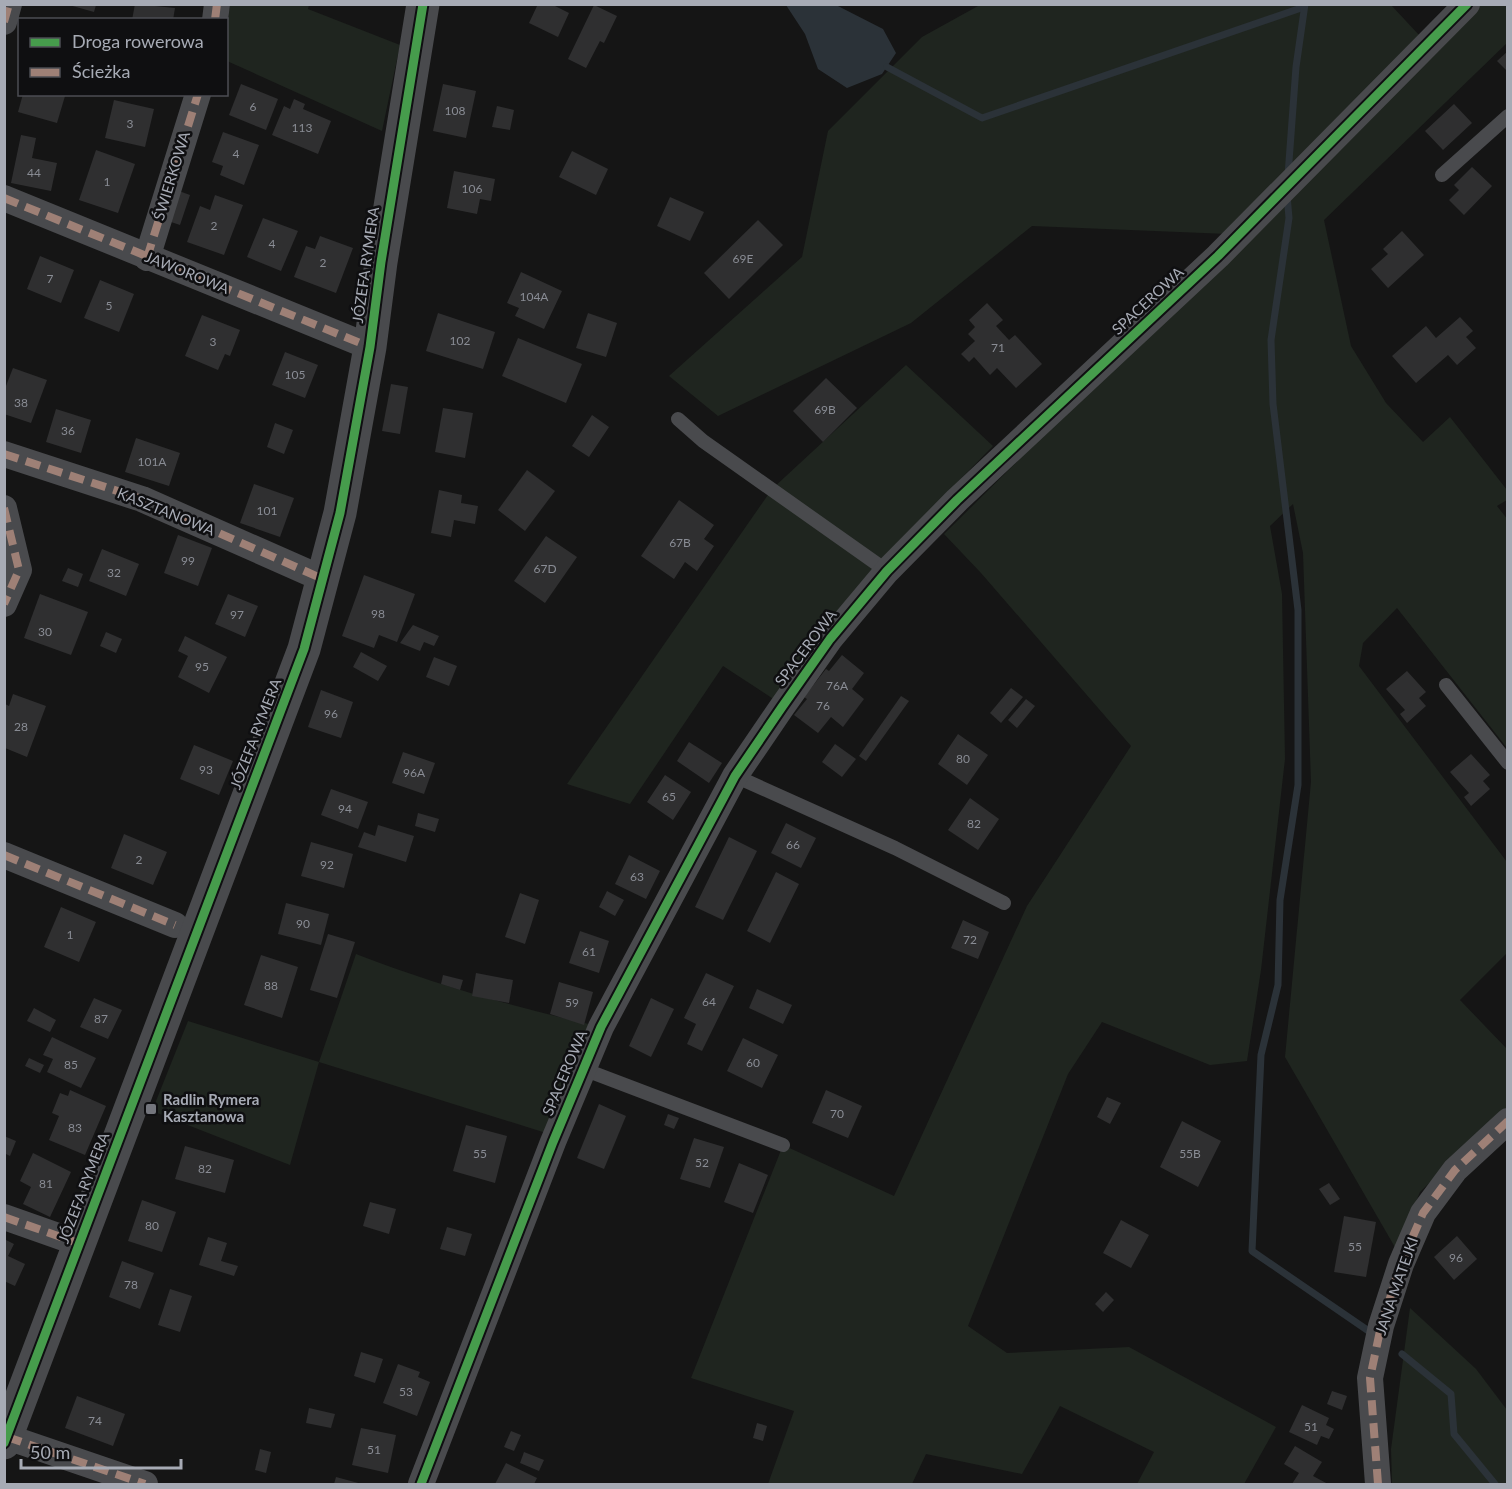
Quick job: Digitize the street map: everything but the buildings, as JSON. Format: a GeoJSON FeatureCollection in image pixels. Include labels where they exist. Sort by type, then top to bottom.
{"type":"FeatureCollection","features":[{"type":"Feature","properties":{"kind":"street"},"geometry":{"type":"LineString","coordinates":[[4,22],[9,4]]}},
{"type":"Feature","properties":{"kind":"street","name":"JÓZEFA RYMERA"},"geometry":{"type":"LineString","coordinates":[[6,1440],[78,1243],[304,649],[340,513],[370,347],[381,262],[423,4]]}},
{"type":"Feature","properties":{"kind":"street","name":"SPACEROWA"},"geometry":{"type":"LineString","coordinates":[[421,1485],[601,1027],[735,776],[830,639],[887,571],[957,500],[1218,256],[1467,4]]}},
{"type":"Feature","properties":{"kind":"street","name":"ŚWIERKOWA"},"geometry":{"type":"LineString","coordinates":[[147,258],[197,96]]}},
{"type":"Feature","properties":{"kind":"street","name":"JAWOROWA"},"geometry":{"type":"LineString","coordinates":[[4,198],[370,347]]}},
{"type":"Feature","properties":{"kind":"street","name":"KASZTANOWA"},"geometry":{"type":"LineString","coordinates":[[4,454],[142,500],[323,579]]}},
{"type":"Feature","properties":{"kind":"street"},"geometry":{"type":"LineString","coordinates":[[4,508],[19,570],[4,604]]}},
{"type":"Feature","properties":{"kind":"street"},"geometry":{"type":"LineString","coordinates":[[4,855],[175,926]]}},
{"type":"Feature","properties":{"kind":"street","name":"JANA MATEJKI"},"geometry":{"type":"LineString","coordinates":[[1378,1485],[1370,1378],[1381,1326],[1401,1264],[1423,1213],[1455,1170],[1508,1121]]}},
{"type":"Feature","properties":{"kind":"street"},"geometry":{"type":"LineString","coordinates":[[4,1217],[78,1243]]}},
{"type":"Feature","properties":{"kind":"street"},"geometry":{"type":"LineString","coordinates":[[6,1440],[145,1485]]}},
{"type":"Feature","properties":{"kind":"lane"},"geometry":{"type":"LineString","coordinates":[[1442,175],[1508,116]]}},
{"type":"Feature","properties":{"kind":"lane"},"geometry":{"type":"LineString","coordinates":[[678,419],[703,441],[887,571]]}},
{"type":"Feature","properties":{"kind":"lane"},"geometry":{"type":"LineString","coordinates":[[1446,685],[1508,763]]}},
{"type":"Feature","properties":{"kind":"lane"},"geometry":{"type":"LineString","coordinates":[[735,776],[895,848],[1004,903]]}},
{"type":"Feature","properties":{"kind":"lane"},"geometry":{"type":"LineString","coordinates":[[583,1069],[783,1145]]}},
{"type":"Feature","properties":{"kind":"shaded area"},"geometry":{"type":"Polygon","coordinates":[[[230,5],[309,5],[308,9],[400,45],[382,131],[228,61],[230,5]]]}},
{"type":"Feature","properties":{"kind":"shaded area"},"geometry":{"type":"Polygon","coordinates":[[[786,5],[836,5],[883,29],[896,53],[882,74],[847,88],[818,69],[805,34],[786,5]]]}},
{"type":"Feature","properties":{"kind":"shaded area"},"geometry":{"type":"Polygon","coordinates":[[[976,5],[1391,5],[1420,36],[1228,234],[1032,226],[911,323],[718,416],[669,376],[802,257],[828,131],[922,37],[978,6],[976,5]]]}},
{"type":"Feature","properties":{"kind":"shaded area"},"geometry":{"type":"Polygon","coordinates":[[[1478,5],[1507,5],[1507,43],[1324,220],[1351,346],[1386,403],[1423,442],[1450,417],[1507,490],[1507,500],[1497,506],[1508,520],[1507,748],[1397,608],[1363,643],[1359,666],[1507,862],[1507,953],[1460,1000],[1507,1049],[1507,1107],[1420,1192],[1396,1249],[1285,1057],[1311,782],[1303,553],[1293,504],[1270,526],[1282,594],[1285,759],[1261,970],[1247,1061],[1210,1065],[1102,1022],[1068,1074],[968,1326],[1007,1353],[1129,1347],[1276,1427],[1244,1484],[1137,1484],[1154,1452],[1060,1406],[1022,1474],[926,1454],[912,1484],[768,1484],[794,1411],[691,1378],[783,1145],[894,1196],[1027,906],[1131,746],[981,573],[944,534],[1478,5]]]}},
{"type":"Feature","properties":{"kind":"shaded area"},"geometry":{"type":"Polygon","coordinates":[[[906,365],[993,446],[887,554],[778,702],[723,666],[630,804],[567,784],[772,489],[906,365]]]}},
{"type":"Feature","properties":{"kind":"shaded area"},"geometry":{"type":"Polygon","coordinates":[[[356,954],[474,994],[593,1025],[546,1133],[319,1062],[356,954]]]}},
{"type":"Feature","properties":{"kind":"shaded area"},"geometry":{"type":"Polygon","coordinates":[[[188,1021],[319,1062],[290,1165],[152,1111],[188,1021]]]}},
{"type":"Feature","properties":{"kind":"shaded area"},"geometry":{"type":"Polygon","coordinates":[[[1410,1308],[1476,1369],[1507,1410],[1507,1484],[1392,1484],[1391,1449],[1410,1308]]]}},
{"type":"Feature","properties":{"kind":"waterway"},"geometry":{"type":"LineString","coordinates":[[1288,175],[1296,67],[1305,4]]}},
{"type":"Feature","properties":{"kind":"waterway"},"geometry":{"type":"LineString","coordinates":[[887,67],[982,118],[1304,7]]}},
{"type":"Feature","properties":{"kind":"waterway"},"geometry":{"type":"LineString","coordinates":[[1287,195],[1289,218],[1271,340],[1273,404],[1298,610],[1298,785],[1280,900],[1278,985],[1261,1055],[1252,1251],[1373,1334]]}},
{"type":"Feature","properties":{"kind":"waterway"},"geometry":{"type":"LineString","coordinates":[[1402,1354],[1451,1394],[1454,1434],[1495,1484]]}},
{"type":"Feature","properties":{"kind":"marked path"},"geometry":{"type":"LineString","coordinates":[[4,22],[9,4]]}},
{"type":"Feature","properties":{"kind":"marked path"},"geometry":{"type":"LineString","coordinates":[[215,18],[217,4]]}},
{"type":"Feature","properties":{"kind":"marked path"},"geometry":{"type":"LineString","coordinates":[[147,258],[197,96]]}},
{"type":"Feature","properties":{"kind":"marked path"},"geometry":{"type":"LineString","coordinates":[[4,198],[370,347]]}},
{"type":"Feature","properties":{"kind":"marked path"},"geometry":{"type":"LineString","coordinates":[[4,454],[142,499],[323,579]]}},
{"type":"Feature","properties":{"kind":"marked path"},"geometry":{"type":"LineString","coordinates":[[4,508],[19,570],[4,604]]}},
{"type":"Feature","properties":{"kind":"marked path"},"geometry":{"type":"LineString","coordinates":[[4,855],[175,925]]}},
{"type":"Feature","properties":{"kind":"marked path"},"geometry":{"type":"LineString","coordinates":[[1378,1484],[1370,1378],[1381,1326],[1401,1264],[1423,1213],[1455,1170],[1508,1121]]}},
{"type":"Feature","properties":{"kind":"marked path"},"geometry":{"type":"LineString","coordinates":[[4,1217],[78,1243]]}},
{"type":"Feature","properties":{"kind":"marked path"},"geometry":{"type":"LineString","coordinates":[[7,1437],[145,1484]]}},
{"type":"Feature","properties":{"kind":"cycle path"},"geometry":{"type":"LineString","coordinates":[[4,1443],[304,649],[340,513],[370,347],[381,262],[423,4]]}},
{"type":"Feature","properties":{"kind":"cycle path"},"geometry":{"type":"LineString","coordinates":[[421,1484],[553,1142],[601,1027],[735,776],[830,639],[887,571],[957,500],[1218,256],[1467,4]]}},
{"type":"Feature","properties":{"kind":"place","name":"Radlin Rymera Kasztanowa"},"geometry":{"type":"Point","coordinates":[151,1109]}}]}
